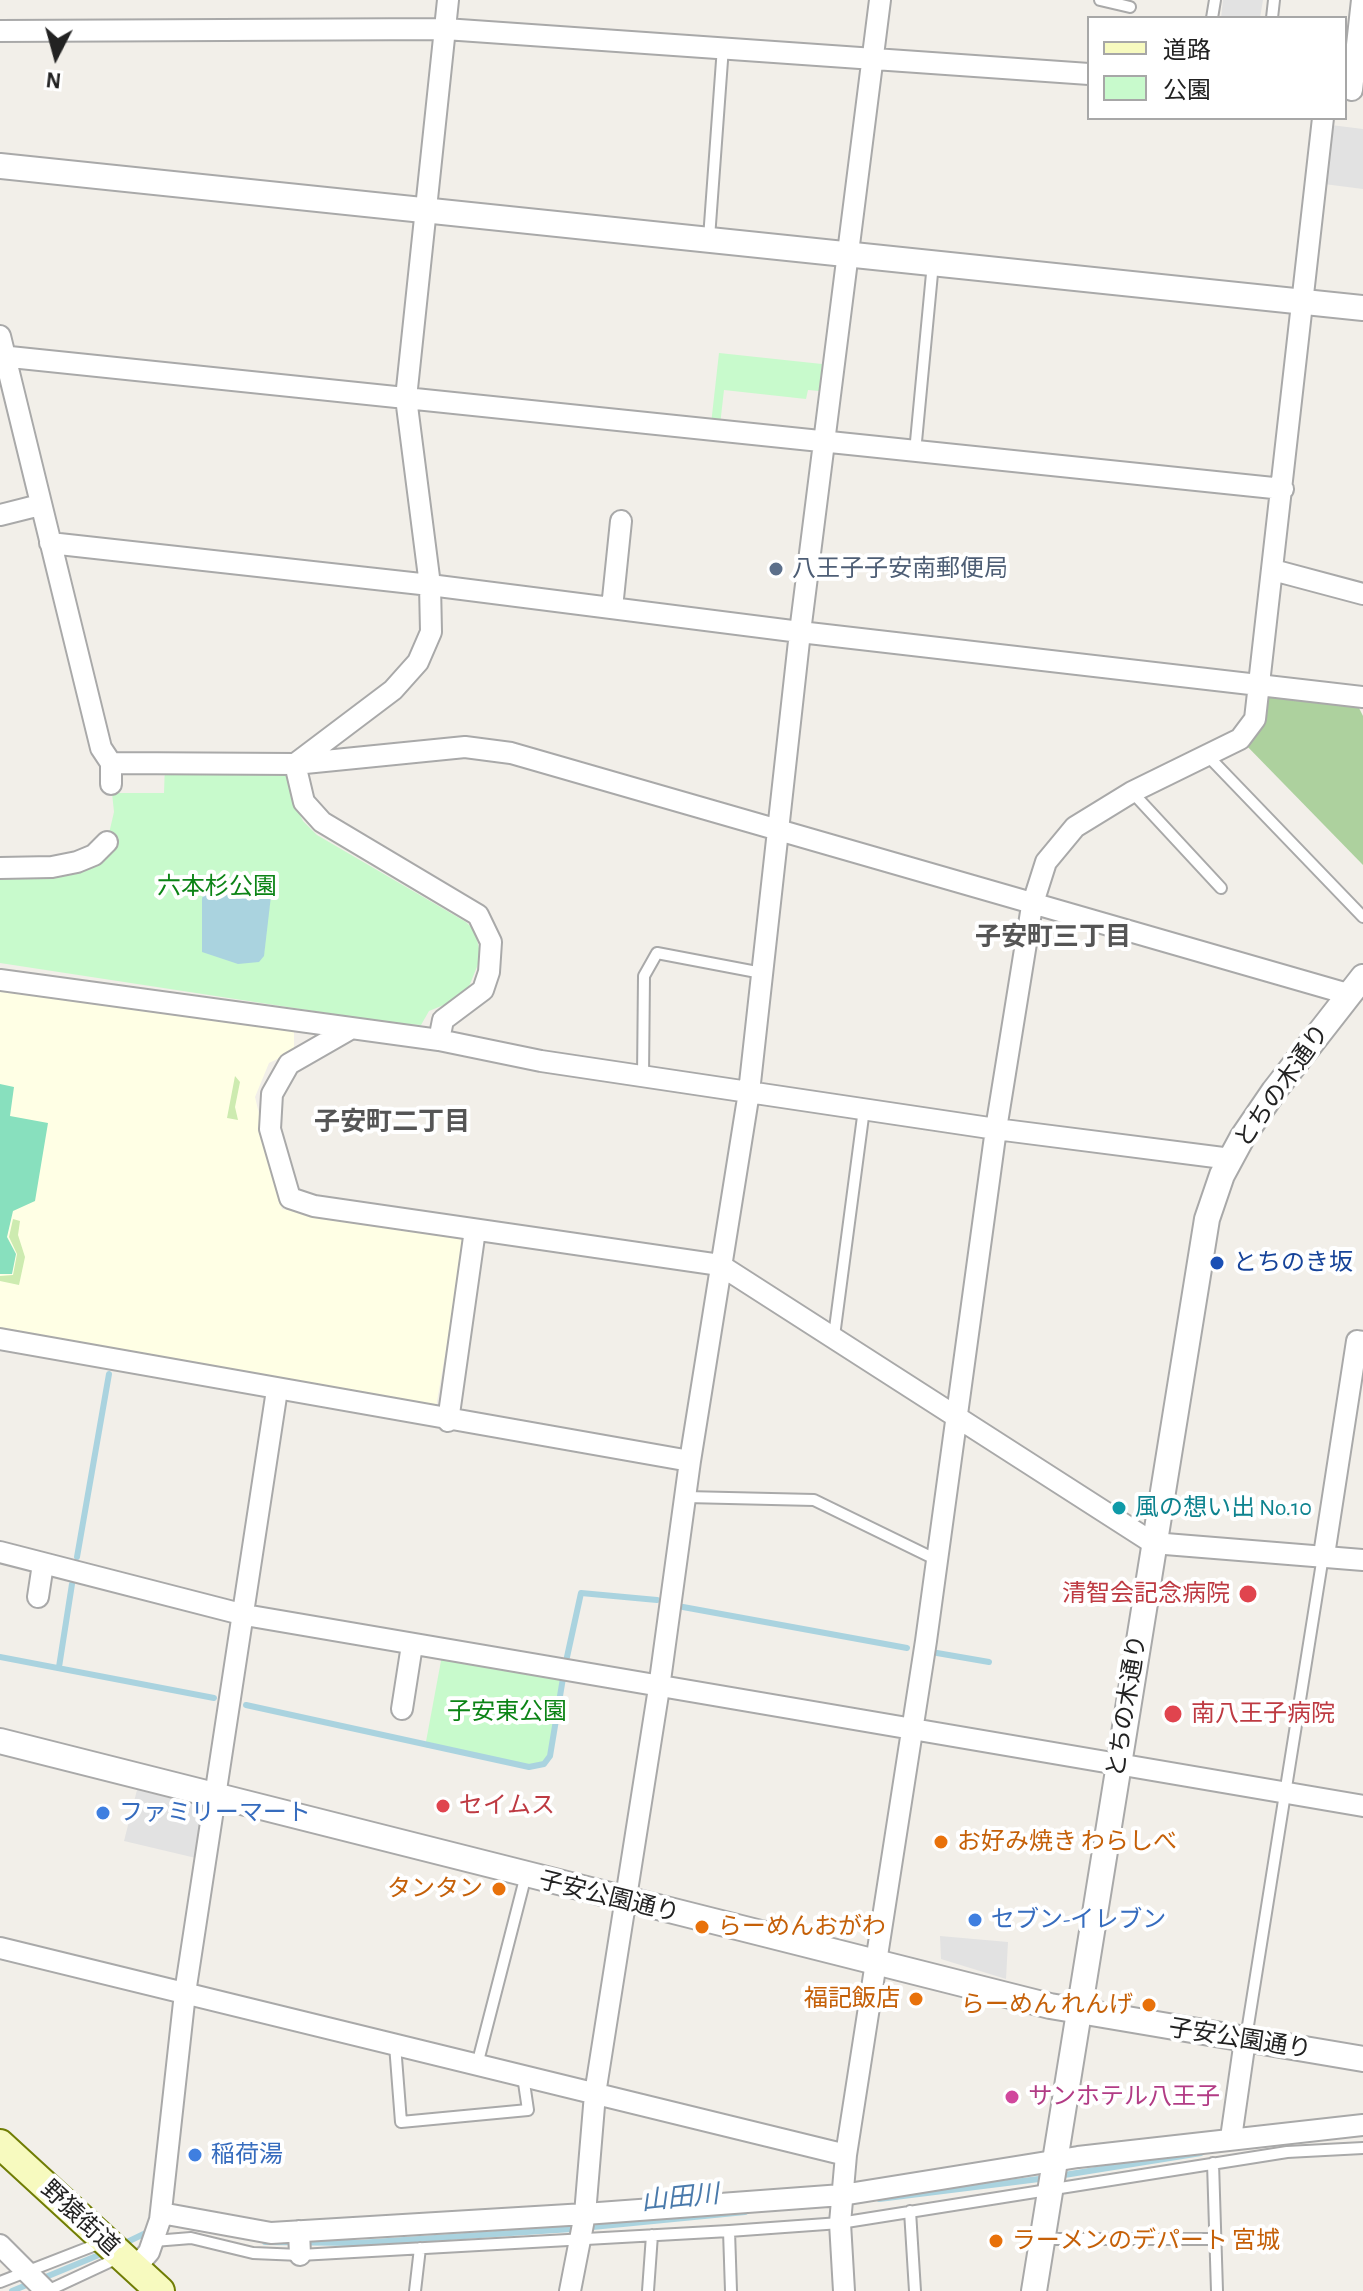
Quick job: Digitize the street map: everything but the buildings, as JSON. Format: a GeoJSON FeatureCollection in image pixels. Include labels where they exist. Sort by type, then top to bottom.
{"type":"FeatureCollection","features":[{"type":"Feature","properties":{"kind":"main road","name":"野猿街道"},"geometry":{"type":"LineString","coordinates":[[0,2144],[160,2291]]}},
{"type":"Feature","properties":{"kind":"street"},"geometry":{"type":"LineString","coordinates":[[295,764],[393,690],[418,662],[431,632],[430,585],[406,398],[448,0]]}},
{"type":"Feature","properties":{"kind":"street"},"geometry":{"type":"LineString","coordinates":[[570,2291],[585,2215],[595,2094],[749,1092],[800,632],[880,0]]}},
{"type":"Feature","properties":{"kind":"street"},"geometry":{"type":"LineString","coordinates":[[1353,90],[1362,0]]}},
{"type":"Feature","properties":{"kind":"street"},"geometry":{"type":"LineString","coordinates":[[0,31],[445,29],[1087,74]]}},
{"type":"Feature","properties":{"kind":"street"},"geometry":{"type":"LineString","coordinates":[[844,2291],[841,2208],[846,2155],[937,1560],[996,1129],[1032,906],[1046,862],[1075,827],[1132,792],[1240,739],[1255,719],[1305,302],[1323,120]]}},
{"type":"Feature","properties":{"kind":"street"},"geometry":{"type":"LineString","coordinates":[[0,166],[1363,308]]}},
{"type":"Feature","properties":{"kind":"street"},"geometry":{"type":"LineString","coordinates":[[0,336],[2,356],[101,748],[111,763],[111,784]]}},
{"type":"Feature","properties":{"kind":"street"},"geometry":{"type":"LineString","coordinates":[[2,356],[824,444],[1283,489]]}},
{"type":"Feature","properties":{"kind":"street"},"geometry":{"type":"LineString","coordinates":[[0,515],[40,505]]}},
{"type":"Feature","properties":{"kind":"street"},"geometry":{"type":"LineString","coordinates":[[612,608],[621,521]]}},
{"type":"Feature","properties":{"kind":"street"},"geometry":{"type":"LineString","coordinates":[[50,543],[430,585],[800,632],[1363,697]]}},
{"type":"Feature","properties":{"kind":"street"},"geometry":{"type":"LineString","coordinates":[[1273,570],[1363,594]]}},
{"type":"Feature","properties":{"kind":"street"},"geometry":{"type":"LineString","coordinates":[[111,763],[295,764],[424,748],[511,753],[1032,906],[1356,985]]}},
{"type":"Feature","properties":{"kind":"street"},"geometry":{"type":"LineString","coordinates":[[295,764],[304,802],[322,822],[478,915],[491,942],[489,972],[483,990],[443,1020],[439,1040]]}},
{"type":"Feature","properties":{"kind":"street"},"geometry":{"type":"LineString","coordinates":[[0,868],[77,862],[94,855],[107,842]]}},
{"type":"Feature","properties":{"kind":"street"},"geometry":{"type":"LineString","coordinates":[[0,980],[439,1040],[541,1061],[996,1129],[1231,1159]]}},
{"type":"Feature","properties":{"kind":"street","name":"とちの木通り"},"geometry":{"type":"LineString","coordinates":[[1034,2291],[1195,1278],[1207,1219],[1231,1159],[1274,1091],[1356,985]]}},
{"type":"Feature","properties":{"kind":"street"},"geometry":{"type":"LineString","coordinates":[[350,1029],[289,1064],[272,1094],[270,1129],[290,1198],[314,1206],[720,1265],[1153,1543],[1363,1560]]}},
{"type":"Feature","properties":{"kind":"street"},"geometry":{"type":"LineString","coordinates":[[448,1421],[475,1230]]}},
{"type":"Feature","properties":{"kind":"street"},"geometry":{"type":"LineString","coordinates":[[0,1339],[448,1421],[690,1461]]}},
{"type":"Feature","properties":{"kind":"street"},"geometry":{"type":"LineString","coordinates":[[1324,1555],[1357,1341],[1363,1342]]}},
{"type":"Feature","properties":{"kind":"street"},"geometry":{"type":"LineString","coordinates":[[158,2228],[185,1993],[277,1390]]}},
{"type":"Feature","properties":{"kind":"street"},"geometry":{"type":"LineString","coordinates":[[0,1552],[245,1615],[1363,1806]]}},
{"type":"Feature","properties":{"kind":"street"},"geometry":{"type":"LineString","coordinates":[[38,1597],[43,1564]]}},
{"type":"Feature","properties":{"kind":"street"},"geometry":{"type":"LineString","coordinates":[[402,1709],[412,1645]]}},
{"type":"Feature","properties":{"kind":"street","name":"子安公園通り"},"geometry":{"type":"LineString","coordinates":[[0,1741],[875,1965],[1079,2012],[1363,2059]]}},
{"type":"Feature","properties":{"kind":"street"},"geometry":{"type":"LineString","coordinates":[[0,1948],[846,2155]]}},
{"type":"Feature","properties":{"kind":"street"},"geometry":{"type":"LineString","coordinates":[[1231,2138],[1245,2040]]}},
{"type":"Feature","properties":{"kind":"street"},"geometry":{"type":"LineString","coordinates":[[118,2253],[158,2228],[271,2233],[585,2215],[841,2208],[1053,2174],[1231,2138],[1363,2125]]}},
{"type":"Feature","properties":{"kind":"street"},"geometry":{"type":"LineString","coordinates":[[299,2232],[300,2255]]}},
{"type":"Feature","properties":{"kind":"street"},"geometry":{"type":"LineString","coordinates":[[0,2245],[46,2290]]}},
{"type":"Feature","properties":{"kind":"lane"},"geometry":{"type":"LineString","coordinates":[[1100,0],[1130,8]]}},
{"type":"Feature","properties":{"kind":"lane"},"geometry":{"type":"LineString","coordinates":[[708,240],[723,47]]}},
{"type":"Feature","properties":{"kind":"lane"},"geometry":{"type":"LineString","coordinates":[[915,452],[933,263]]}},
{"type":"Feature","properties":{"kind":"lane"},"geometry":{"type":"LineString","coordinates":[[1207,755],[1363,917]]}},
{"type":"Feature","properties":{"kind":"lane"},"geometry":{"type":"LineString","coordinates":[[1132,792],[1221,888]]}},
{"type":"Feature","properties":{"kind":"lane"},"geometry":{"type":"LineString","coordinates":[[643,1076],[644,976],[657,953],[762,973]]}},
{"type":"Feature","properties":{"kind":"lane"},"geometry":{"type":"LineString","coordinates":[[834,1336],[864,1109]]}},
{"type":"Feature","properties":{"kind":"lane"},"geometry":{"type":"LineString","coordinates":[[686,1497],[814,1500],[937,1560]]}},
{"type":"Feature","properties":{"kind":"lane"},"geometry":{"type":"LineString","coordinates":[[1245,2040],[1324,1555]]}},
{"type":"Feature","properties":{"kind":"lane"},"geometry":{"type":"LineString","coordinates":[[477,2065],[526,1875]]}},
{"type":"Feature","properties":{"kind":"lane"},"geometry":{"type":"LineString","coordinates":[[395,2045],[401,2122],[528,2110],[523,2076]]}},
{"type":"Feature","properties":{"kind":"lane"},"geometry":{"type":"LineString","coordinates":[[158,2228],[253,2253],[300,2255],[729,2231],[841,2208],[910,2211],[1053,2174],[1213,2163],[1287,2152],[1363,2148]]}},
{"type":"Feature","properties":{"kind":"lane"},"geometry":{"type":"LineString","coordinates":[[1213,2163],[1217,2291]]}},
{"type":"Feature","properties":{"kind":"lane"},"geometry":{"type":"LineString","coordinates":[[910,2211],[915,2291]]}},
{"type":"Feature","properties":{"kind":"lane"},"geometry":{"type":"LineString","coordinates":[[729,2231],[731,2291]]}},
{"type":"Feature","properties":{"kind":"lane"},"geometry":{"type":"LineString","coordinates":[[648,2291],[652,2235]]}},
{"type":"Feature","properties":{"kind":"lane"},"geometry":{"type":"LineString","coordinates":[[1042,2239],[1216,2239]]}},
{"type":"Feature","properties":{"kind":"lane"},"geometry":{"type":"LineString","coordinates":[[415,2291],[420,2248]]}},
{"type":"Feature","properties":{"kind":"lane"},"geometry":{"type":"LineString","coordinates":[[0,2282],[27,2272],[118,2253]]}},
{"type":"Feature","properties":{"kind":"lane"},"geometry":{"type":"LineString","coordinates":[[46,2290],[118,2253]]}},
{"type":"Feature","properties":{"kind":"shaded area"},"geometry":{"type":"Polygon","coordinates":[[[1223,0],[1263,0],[1260,16],[1221,16],[1223,0]]]}},
{"type":"Feature","properties":{"kind":"shaded area"},"geometry":{"type":"Polygon","coordinates":[[[1331,125],[1363,129],[1363,189],[1324,184],[1331,125]]]}},
{"type":"Feature","properties":{"kind":"shaded area"},"geometry":{"type":"Polygon","coordinates":[[[0,986],[294,1031],[294,1051],[269,1063],[255,1097],[282,1209],[465,1240],[436,1407],[0,1329],[0,986]]]}},
{"type":"Feature","properties":{"kind":"shaded area"},"geometry":{"type":"Polygon","coordinates":[[[137,1790],[200,1804],[206,1814],[200,1859],[124,1841],[137,1790]]]}},
{"type":"Feature","properties":{"kind":"shaded area"},"geometry":{"type":"Polygon","coordinates":[[[940,1936],[1008,1942],[1006,1979],[941,1959],[940,1936]]]}},
{"type":"Feature","properties":{"kind":"green space"},"geometry":{"type":"Polygon","coordinates":[[[719,353],[822,364],[819,391],[808,390],[806,399],[724,390],[720,425],[711,424],[719,353]]]}},
{"type":"Feature","properties":{"kind":"green space"},"geometry":{"type":"Polygon","coordinates":[[[1272,693],[1358,706],[1363,716],[1363,865],[1242,741],[1260,705],[1272,693]]]}},
{"type":"Feature","properties":{"kind":"green space","name":"六本杉公園"},"geometry":{"type":"Polygon","coordinates":[[[165,763],[290,764],[295,805],[303,821],[317,835],[466,922],[475,931],[481,957],[468,989],[456,1000],[429,1011],[421,1025],[0,963],[0,868],[52,867],[107,842],[114,812],[112,793],[164,793],[165,763]]]}},
{"type":"Feature","properties":{"kind":"green space"},"geometry":{"type":"Polygon","coordinates":[[[235,1076],[240,1082],[235,1107],[238,1120],[227,1118],[235,1076]]]}},
{"type":"Feature","properties":{"kind":"green space"},"geometry":{"type":"Polygon","coordinates":[[[0,1084],[14,1087],[10,1116],[48,1123],[35,1201],[13,1211],[7,1237],[16,1254],[12,1274],[0,1274],[0,1084]]]}},
{"type":"Feature","properties":{"kind":"green space"},"geometry":{"type":"Polygon","coordinates":[[[13,1219],[20,1221],[18,1235],[25,1257],[19,1285],[0,1281],[0,1276],[13,1275],[17,1254],[9,1237],[13,1219]]]}},
{"type":"Feature","properties":{"kind":"green space","name":"子安東公園"},"geometry":{"type":"Polygon","coordinates":[[[443,1650],[564,1672],[550,1756],[544,1764],[529,1767],[425,1747],[443,1650]]]}},
{"type":"Feature","properties":{"kind":"water"},"geometry":{"type":"Polygon","coordinates":[[[211,886],[255,888],[271,896],[264,956],[259,962],[238,964],[202,952],[202,899],[204,890],[211,886]]]}},
{"type":"Feature","properties":{"kind":"waterway"},"geometry":{"type":"LineString","coordinates":[[77,1557],[109,1374]]}},
{"type":"Feature","properties":{"kind":"waterway"},"geometry":{"type":"LineString","coordinates":[[59,1667],[72,1584]]}},
{"type":"Feature","properties":{"kind":"waterway"},"geometry":{"type":"LineString","coordinates":[[567,1657],[581,1593],[657,1600]]}},
{"type":"Feature","properties":{"kind":"waterway"},"geometry":{"type":"LineString","coordinates":[[683,1607],[907,1648]]}},
{"type":"Feature","properties":{"kind":"waterway"},"geometry":{"type":"LineString","coordinates":[[937,1653],[989,1662]]}},
{"type":"Feature","properties":{"kind":"waterway"},"geometry":{"type":"LineString","coordinates":[[0,1657],[214,1698]]}},
{"type":"Feature","properties":{"kind":"waterway"},"geometry":{"type":"LineString","coordinates":[[246,1705],[529,1767],[544,1764],[550,1756],[563,1678]]}},
{"type":"Feature","properties":{"kind":"waterway","name":"山田川"},"geometry":{"type":"LineString","coordinates":[[1058,2176],[1201,2153]]}},
{"type":"Feature","properties":{"kind":"waterway","name":"山田川"},"geometry":{"type":"LineString","coordinates":[[879,2199],[1047,2178]]}},
{"type":"Feature","properties":{"kind":"waterway","name":"山田川"},"geometry":{"type":"LineString","coordinates":[[265,2242],[358,2243],[572,2229],[745,2212]]}},
{"type":"Feature","properties":{"kind":"waterway","name":"山田川"},"geometry":{"type":"LineString","coordinates":[[123,2244],[152,2230]]}},
{"type":"Feature","properties":{"kind":"waterway","name":"山田川"},"geometry":{"type":"LineString","coordinates":[[12,2291],[106,2252]]}},
{"type":"Feature","properties":{"kind":"place","name":"八王子子安南郵便局"},"geometry":{"type":"Point","coordinates":[776,569]}},
{"type":"Feature","properties":{"kind":"place","name":"とちのき坂"},"geometry":{"type":"Point","coordinates":[1217,1263]}},
{"type":"Feature","properties":{"kind":"place","name":"風の想い出 No.10"},"geometry":{"type":"Point","coordinates":[1119,1508]}},
{"type":"Feature","properties":{"kind":"place","name":"清智会記念病院"},"geometry":{"type":"Point","coordinates":[1248,1594]}},
{"type":"Feature","properties":{"kind":"place","name":"南八王子病院"},"geometry":{"type":"Point","coordinates":[1173,1714]}},
{"type":"Feature","properties":{"kind":"place","name":"セイムス"},"geometry":{"type":"Point","coordinates":[443,1806]}},
{"type":"Feature","properties":{"kind":"place","name":"ファミリーマート"},"geometry":{"type":"Point","coordinates":[103,1813]}},
{"type":"Feature","properties":{"kind":"place","name":"お好み焼き わらしべ"},"geometry":{"type":"Point","coordinates":[941,1842]}},
{"type":"Feature","properties":{"kind":"place","name":"タンタン"},"geometry":{"type":"Point","coordinates":[499,1889]}},
{"type":"Feature","properties":{"kind":"place","name":"セブン-イレブン"},"geometry":{"type":"Point","coordinates":[975,1920]}},
{"type":"Feature","properties":{"kind":"place","name":"らーめんおがわ"},"geometry":{"type":"Point","coordinates":[702,1927]}},
{"type":"Feature","properties":{"kind":"place","name":"福記飯店"},"geometry":{"type":"Point","coordinates":[916,1999]}},
{"type":"Feature","properties":{"kind":"place","name":"らーめん れんげ"},"geometry":{"type":"Point","coordinates":[1149,2005]}},
{"type":"Feature","properties":{"kind":"place","name":"サンホテル八王子"},"geometry":{"type":"Point","coordinates":[1012,2097]}},
{"type":"Feature","properties":{"kind":"place","name":"稲荷湯"},"geometry":{"type":"Point","coordinates":[195,2155]}},
{"type":"Feature","properties":{"kind":"place","name":"ラーメンのデパート 宮城"},"geometry":{"type":"Point","coordinates":[996,2241]}},
{"type":"Feature","properties":{"kind":"district","name":"子安町三丁目"},"geometry":{"type":"Point","coordinates":[1053,937]}},
{"type":"Feature","properties":{"kind":"district","name":"子安町二丁目"},"geometry":{"type":"Point","coordinates":[392,1122]}}]}
